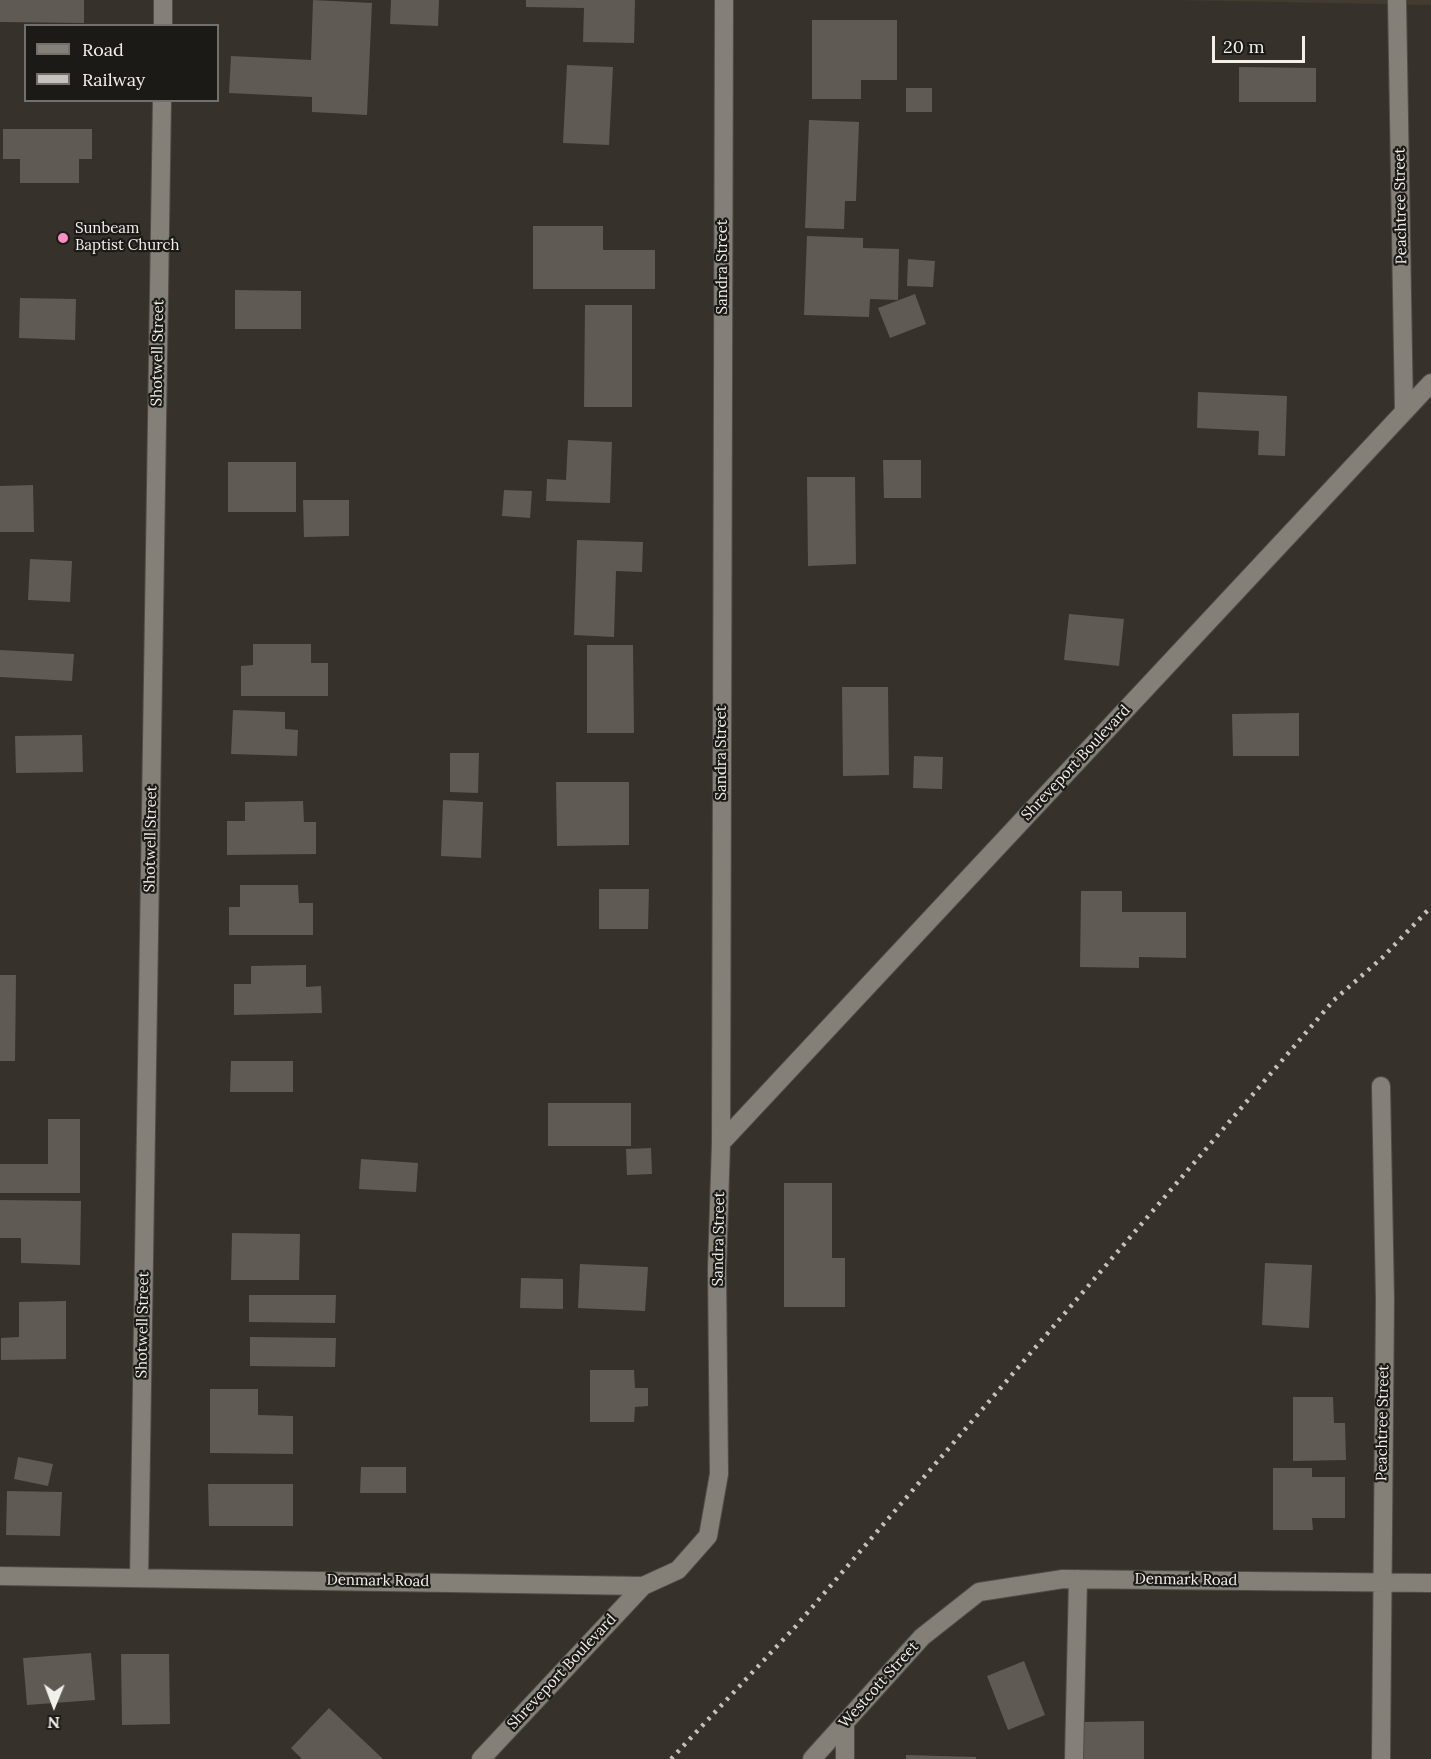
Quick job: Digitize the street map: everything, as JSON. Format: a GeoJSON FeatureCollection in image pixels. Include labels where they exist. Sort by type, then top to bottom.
{"type":"FeatureCollection","features":[{"type":"Feature","properties":{"kind":"street"},"geometry":{"type":"LineString","coordinates":[[163,0],[163,24]]}},
{"type":"Feature","properties":{"kind":"street","name":"Sandra Street"},"geometry":{"type":"LineString","coordinates":[[714,1506],[719,1474],[717,1269],[721,1143],[724,0]]}},
{"type":"Feature","properties":{"kind":"street","name":"Peachtree Street"},"geometry":{"type":"LineString","coordinates":[[1397,0],[1404,412]]}},
{"type":"Feature","properties":{"kind":"street","name":"Shotwell Street"},"geometry":{"type":"LineString","coordinates":[[139,1578],[162,102]]}},
{"type":"Feature","properties":{"kind":"street","name":"Shreveport Boulevard"},"geometry":{"type":"LineString","coordinates":[[721,1143],[1431,383]]}},
{"type":"Feature","properties":{"kind":"street","name":"Peachtree Street"},"geometry":{"type":"LineString","coordinates":[[1381,1086],[1384,1300],[1381,1759]]}},
{"type":"Feature","properties":{"kind":"street","name":"Denmark Road"},"geometry":{"type":"LineString","coordinates":[[0,1576],[643,1586],[678,1569],[708,1536],[714,1506]]}},
{"type":"Feature","properties":{"kind":"street","name":"Denmark Road"},"geometry":{"type":"LineString","coordinates":[[950,1614],[979,1592],[1063,1579],[1431,1583]]}},
{"type":"Feature","properties":{"kind":"street"},"geometry":{"type":"LineString","coordinates":[[1074,1759],[1078,1579]]}},
{"type":"Feature","properties":{"kind":"street","name":"Shreveport Boulevard"},"geometry":{"type":"LineString","coordinates":[[481,1759],[643,1586]]}},
{"type":"Feature","properties":{"kind":"street","name":"Westcott Street"},"geometry":{"type":"LineString","coordinates":[[812,1759],[922,1637],[950,1614]]}},
{"type":"Feature","properties":{"kind":"street"},"geometry":{"type":"LineString","coordinates":[[845,1724],[845,1759]]}},
{"type":"Feature","properties":{"kind":"shaded area"},"geometry":{"type":"Polygon","coordinates":[[[1172,0],[1431,0],[1431,5],[1172,0]]]}},
{"type":"Feature","properties":{"kind":"building"},"geometry":{"type":"Polygon","coordinates":[[[0,0],[84,0],[84,23],[0,22],[0,0]]]}},
{"type":"Feature","properties":{"kind":"building"},"geometry":{"type":"Polygon","coordinates":[[[313,0],[372,3],[367,115],[312,112],[312,97],[229,93],[231,56],[311,60],[313,0]]]}},
{"type":"Feature","properties":{"kind":"building"},"geometry":{"type":"Polygon","coordinates":[[[391,0],[439,0],[438,26],[390,24],[391,0]]]}},
{"type":"Feature","properties":{"kind":"building"},"geometry":{"type":"Polygon","coordinates":[[[526,0],[635,0],[634,43],[583,42],[584,8],[526,7],[526,0]]]}},
{"type":"Feature","properties":{"kind":"building"},"geometry":{"type":"Polygon","coordinates":[[[812,20],[897,20],[897,80],[861,80],[861,99],[812,99],[812,20]]]}},
{"type":"Feature","properties":{"kind":"building"},"geometry":{"type":"Polygon","coordinates":[[[567,65],[613,67],[609,145],[563,143],[567,65]]]}},
{"type":"Feature","properties":{"kind":"building"},"geometry":{"type":"Polygon","coordinates":[[[1239,67],[1316,68],[1316,102],[1239,102],[1239,67]]]}},
{"type":"Feature","properties":{"kind":"building"},"geometry":{"type":"Polygon","coordinates":[[[906,88],[932,88],[932,112],[906,112],[906,88]]]}},
{"type":"Feature","properties":{"kind":"building"},"geometry":{"type":"Polygon","coordinates":[[[809,120],[859,122],[856,201],[845,201],[844,229],[805,228],[809,120]]]}},
{"type":"Feature","properties":{"kind":"building"},"geometry":{"type":"Polygon","coordinates":[[[3,129],[92,129],[92,159],[79,159],[79,183],[20,183],[20,159],[3,159],[3,129]]]}},
{"type":"Feature","properties":{"kind":"building"},"geometry":{"type":"Polygon","coordinates":[[[533,226],[603,226],[603,250],[655,250],[655,289],[533,289],[533,226]]]}},
{"type":"Feature","properties":{"kind":"building"},"geometry":{"type":"Polygon","coordinates":[[[807,236],[863,238],[863,248],[899,249],[898,300],[870,299],[869,317],[804,315],[807,236]]]}},
{"type":"Feature","properties":{"kind":"building"},"geometry":{"type":"Polygon","coordinates":[[[908,259],[935,261],[933,287],[907,286],[908,259]]]}},
{"type":"Feature","properties":{"kind":"building"},"geometry":{"type":"Polygon","coordinates":[[[235,290],[301,291],[301,329],[235,329],[235,290]]]}},
{"type":"Feature","properties":{"kind":"building"},"geometry":{"type":"Polygon","coordinates":[[[915,294],[926,324],[890,338],[878,308],[915,294]]]}},
{"type":"Feature","properties":{"kind":"building"},"geometry":{"type":"Polygon","coordinates":[[[20,298],[76,299],[75,340],[19,338],[20,298]]]}},
{"type":"Feature","properties":{"kind":"building"},"geometry":{"type":"Polygon","coordinates":[[[585,305],[632,305],[632,407],[584,407],[585,305]]]}},
{"type":"Feature","properties":{"kind":"building"},"geometry":{"type":"Polygon","coordinates":[[[1198,392],[1287,396],[1285,456],[1258,455],[1259,431],[1197,428],[1198,392]]]}},
{"type":"Feature","properties":{"kind":"building"},"geometry":{"type":"Polygon","coordinates":[[[568,440],[612,442],[610,503],[546,501],[547,479],[566,480],[568,440]]]}},
{"type":"Feature","properties":{"kind":"building"},"geometry":{"type":"Polygon","coordinates":[[[883,460],[921,460],[921,498],[884,498],[883,460]]]}},
{"type":"Feature","properties":{"kind":"building"},"geometry":{"type":"Polygon","coordinates":[[[228,462],[296,462],[296,512],[228,512],[228,462]]]}},
{"type":"Feature","properties":{"kind":"building"},"geometry":{"type":"Polygon","coordinates":[[[807,477],[855,477],[856,564],[808,566],[807,477]]]}},
{"type":"Feature","properties":{"kind":"building"},"geometry":{"type":"Polygon","coordinates":[[[33,485],[34,532],[0,532],[0,486],[33,485]]]}},
{"type":"Feature","properties":{"kind":"building"},"geometry":{"type":"Polygon","coordinates":[[[504,490],[532,491],[530,518],[502,516],[504,490]]]}},
{"type":"Feature","properties":{"kind":"building"},"geometry":{"type":"Polygon","coordinates":[[[303,500],[349,500],[349,536],[304,537],[303,500]]]}},
{"type":"Feature","properties":{"kind":"building"},"geometry":{"type":"Polygon","coordinates":[[[577,540],[643,542],[642,572],[616,571],[614,637],[574,635],[577,540]]]}},
{"type":"Feature","properties":{"kind":"building"},"geometry":{"type":"Polygon","coordinates":[[[30,559],[72,561],[70,602],[28,600],[30,559]]]}},
{"type":"Feature","properties":{"kind":"building"},"geometry":{"type":"Polygon","coordinates":[[[1069,614],[1124,619],[1119,666],[1064,660],[1069,614]]]}},
{"type":"Feature","properties":{"kind":"building"},"geometry":{"type":"Polygon","coordinates":[[[253,644],[311,644],[311,663],[328,663],[328,696],[241,696],[241,666],[253,665],[253,644]]]}},
{"type":"Feature","properties":{"kind":"building"},"geometry":{"type":"Polygon","coordinates":[[[587,645],[633,645],[634,733],[587,733],[587,645]]]}},
{"type":"Feature","properties":{"kind":"building"},"geometry":{"type":"Polygon","coordinates":[[[0,650],[74,654],[72,681],[0,677],[0,650]]]}},
{"type":"Feature","properties":{"kind":"building"},"geometry":{"type":"Polygon","coordinates":[[[842,687],[888,687],[889,775],[843,776],[842,687]]]}},
{"type":"Feature","properties":{"kind":"building"},"geometry":{"type":"Polygon","coordinates":[[[233,710],[285,712],[285,729],[298,730],[297,756],[231,754],[233,710]]]}},
{"type":"Feature","properties":{"kind":"building"},"geometry":{"type":"Polygon","coordinates":[[[1299,713],[1299,756],[1233,756],[1232,714],[1299,713]]]}},
{"type":"Feature","properties":{"kind":"building"},"geometry":{"type":"Polygon","coordinates":[[[82,735],[83,772],[16,773],[15,736],[82,735]]]}},
{"type":"Feature","properties":{"kind":"building"},"geometry":{"type":"Polygon","coordinates":[[[450,753],[479,753],[478,793],[450,792],[450,753]]]}},
{"type":"Feature","properties":{"kind":"building"},"geometry":{"type":"Polygon","coordinates":[[[914,756],[943,757],[942,789],[913,788],[914,756]]]}},
{"type":"Feature","properties":{"kind":"building"},"geometry":{"type":"Polygon","coordinates":[[[556,782],[629,782],[629,845],[557,846],[556,782]]]}},
{"type":"Feature","properties":{"kind":"building"},"geometry":{"type":"Polygon","coordinates":[[[443,800],[483,802],[481,858],[441,856],[443,800]]]}},
{"type":"Feature","properties":{"kind":"building"},"geometry":{"type":"Polygon","coordinates":[[[303,801],[304,822],[316,822],[316,854],[227,855],[227,821],[245,821],[245,802],[303,801]]]}},
{"type":"Feature","properties":{"kind":"building"},"geometry":{"type":"Polygon","coordinates":[[[240,885],[298,885],[299,903],[313,903],[313,935],[229,935],[229,907],[240,907],[240,885]]]}},
{"type":"Feature","properties":{"kind":"building"},"geometry":{"type":"Polygon","coordinates":[[[599,889],[649,889],[648,929],[599,929],[599,889]]]}},
{"type":"Feature","properties":{"kind":"building"},"geometry":{"type":"Polygon","coordinates":[[[1081,891],[1122,891],[1122,912],[1186,912],[1186,958],[1139,957],[1139,968],[1080,967],[1081,891]]]}},
{"type":"Feature","properties":{"kind":"building"},"geometry":{"type":"Polygon","coordinates":[[[306,965],[306,987],[321,986],[322,1013],[234,1015],[234,984],[251,984],[251,966],[306,965]]]}},
{"type":"Feature","properties":{"kind":"building"},"geometry":{"type":"Polygon","coordinates":[[[0,975],[16,975],[15,1061],[0,1061],[0,975]]]}},
{"type":"Feature","properties":{"kind":"building"},"geometry":{"type":"Polygon","coordinates":[[[231,1061],[293,1061],[293,1092],[230,1092],[231,1061]]]}},
{"type":"Feature","properties":{"kind":"building"},"geometry":{"type":"Polygon","coordinates":[[[548,1103],[631,1103],[631,1146],[548,1146],[548,1103]]]}},
{"type":"Feature","properties":{"kind":"building"},"geometry":{"type":"Polygon","coordinates":[[[48,1119],[80,1119],[80,1193],[0,1193],[0,1164],[48,1164],[48,1119]]]}},
{"type":"Feature","properties":{"kind":"building"},"geometry":{"type":"Polygon","coordinates":[[[651,1148],[652,1174],[627,1175],[626,1149],[651,1148]]]}},
{"type":"Feature","properties":{"kind":"building"},"geometry":{"type":"Polygon","coordinates":[[[361,1159],[418,1163],[416,1192],[359,1189],[361,1159]]]}},
{"type":"Feature","properties":{"kind":"building"},"geometry":{"type":"Polygon","coordinates":[[[784,1183],[832,1183],[832,1258],[845,1258],[845,1307],[784,1307],[784,1183]]]}},
{"type":"Feature","properties":{"kind":"building"},"geometry":{"type":"Polygon","coordinates":[[[0,1200],[81,1201],[80,1265],[21,1263],[21,1238],[0,1238],[0,1200]]]}},
{"type":"Feature","properties":{"kind":"building"},"geometry":{"type":"Polygon","coordinates":[[[232,1233],[300,1234],[299,1280],[231,1280],[232,1233]]]}},
{"type":"Feature","properties":{"kind":"building"},"geometry":{"type":"Polygon","coordinates":[[[1265,1263],[1312,1265],[1309,1328],[1262,1325],[1265,1263]]]}},
{"type":"Feature","properties":{"kind":"building"},"geometry":{"type":"Polygon","coordinates":[[[580,1264],[648,1267],[645,1311],[578,1308],[580,1264]]]}},
{"type":"Feature","properties":{"kind":"building"},"geometry":{"type":"Polygon","coordinates":[[[521,1278],[563,1279],[563,1309],[520,1308],[521,1278]]]}},
{"type":"Feature","properties":{"kind":"building"},"geometry":{"type":"Polygon","coordinates":[[[249,1295],[336,1295],[335,1323],[249,1322],[249,1295]]]}},
{"type":"Feature","properties":{"kind":"building"},"geometry":{"type":"Polygon","coordinates":[[[66,1301],[66,1359],[1,1360],[1,1338],[19,1337],[19,1302],[66,1301]]]}},
{"type":"Feature","properties":{"kind":"building"},"geometry":{"type":"Polygon","coordinates":[[[250,1337],[336,1338],[335,1367],[250,1366],[250,1337]]]}},
{"type":"Feature","properties":{"kind":"building"},"geometry":{"type":"Polygon","coordinates":[[[590,1370],[634,1370],[635,1388],[648,1388],[648,1406],[635,1407],[634,1422],[590,1422],[590,1370]]]}},
{"type":"Feature","properties":{"kind":"building"},"geometry":{"type":"Polygon","coordinates":[[[210,1389],[258,1389],[258,1415],[293,1416],[293,1454],[210,1453],[210,1389]]]}},
{"type":"Feature","properties":{"kind":"building"},"geometry":{"type":"Polygon","coordinates":[[[1293,1397],[1333,1397],[1334,1423],[1345,1423],[1346,1460],[1293,1461],[1293,1397]]]}},
{"type":"Feature","properties":{"kind":"building"},"geometry":{"type":"Polygon","coordinates":[[[18,1457],[53,1464],[48,1486],[14,1479],[18,1457]]]}},
{"type":"Feature","properties":{"kind":"building"},"geometry":{"type":"Polygon","coordinates":[[[361,1467],[406,1467],[406,1493],[360,1493],[361,1467]]]}},
{"type":"Feature","properties":{"kind":"building"},"geometry":{"type":"Polygon","coordinates":[[[1273,1468],[1312,1468],[1312,1477],[1345,1477],[1345,1518],[1312,1518],[1313,1530],[1273,1530],[1273,1468]]]}},
{"type":"Feature","properties":{"kind":"building"},"geometry":{"type":"Polygon","coordinates":[[[208,1484],[293,1484],[293,1526],[209,1526],[208,1484]]]}},
{"type":"Feature","properties":{"kind":"building"},"geometry":{"type":"Polygon","coordinates":[[[7,1491],[62,1492],[60,1536],[6,1535],[7,1491]]]}},
{"type":"Feature","properties":{"kind":"building"},"geometry":{"type":"Polygon","coordinates":[[[91,1653],[95,1700],[27,1705],[23,1658],[91,1653]]]}},
{"type":"Feature","properties":{"kind":"building"},"geometry":{"type":"Polygon","coordinates":[[[121,1654],[169,1654],[170,1724],[122,1725],[121,1654]]]}},
{"type":"Feature","properties":{"kind":"building"},"geometry":{"type":"Polygon","coordinates":[[[1024,1661],[1045,1715],[1008,1730],[987,1676],[1024,1661]]]}},
{"type":"Feature","properties":{"kind":"building"},"geometry":{"type":"Polygon","coordinates":[[[329,1708],[383,1759],[302,1759],[291,1748],[329,1708]]]}},
{"type":"Feature","properties":{"kind":"building"},"geometry":{"type":"Polygon","coordinates":[[[1144,1721],[1144,1759],[1084,1759],[1083,1722],[1144,1721]]]}},
{"type":"Feature","properties":{"kind":"building"},"geometry":{"type":"Polygon","coordinates":[[[906,1755],[976,1757],[976,1759],[906,1759],[906,1755]]]}},
{"type":"Feature","properties":{"kind":"railway"},"geometry":{"type":"LineString","coordinates":[[671,1759],[796,1626],[1334,1000],[1382,958],[1431,907]]}},
{"type":"Feature","properties":{"kind":"place","name":"Sunbeam Baptist Church"},"geometry":{"type":"Point","coordinates":[63,238]}}]}
